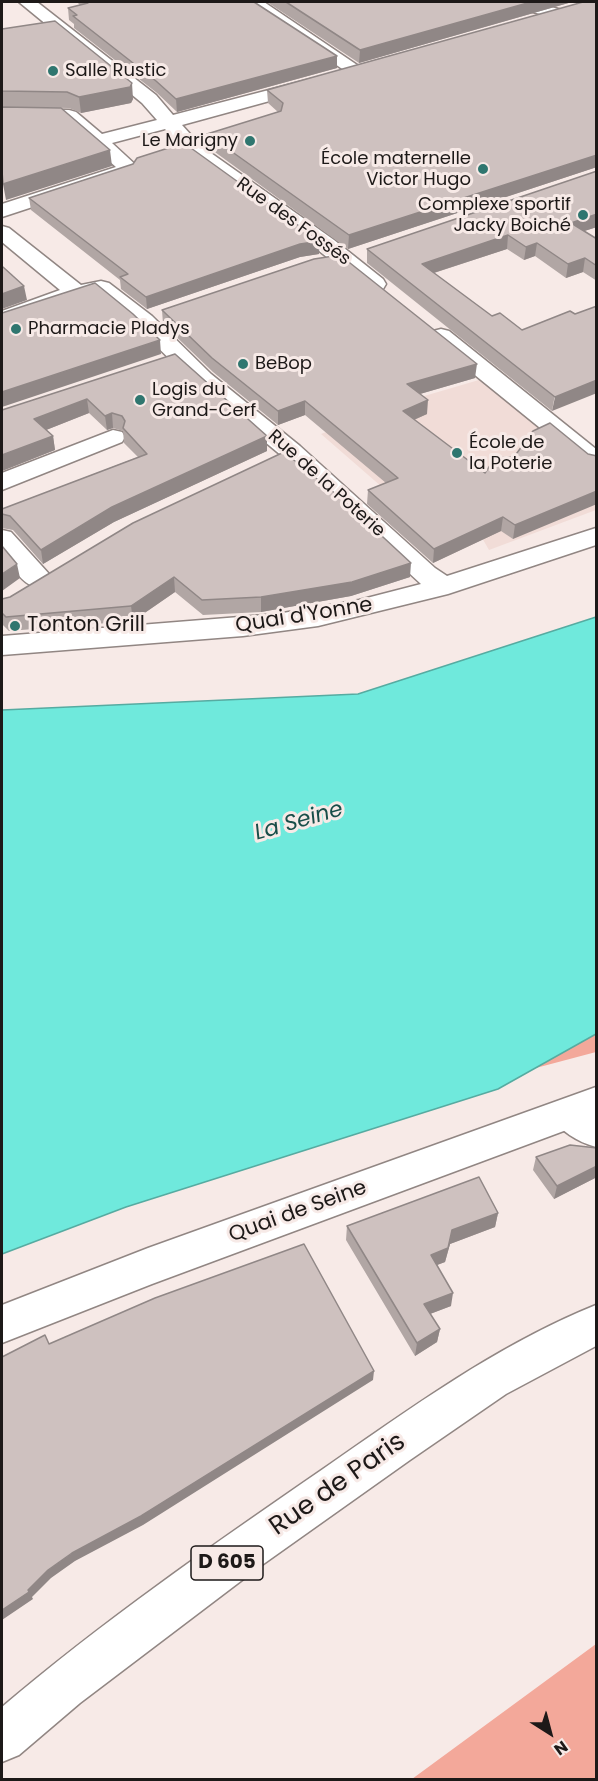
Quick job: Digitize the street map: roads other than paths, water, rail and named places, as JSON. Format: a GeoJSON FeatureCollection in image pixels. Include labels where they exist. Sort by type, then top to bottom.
{"type":"FeatureCollection","features":[{"type":"Feature","properties":{"kind":"street","name":"Rue des Fossés"},"geometry":{"type":"LineString","coordinates":[[27,2],[149,99],[169,122],[195,141],[194,150],[345,260],[395,300]]}},
{"type":"Feature","properties":{"kind":"street"},"geometry":{"type":"LineString","coordinates":[[253,2],[357,71]]}},
{"type":"Feature","properties":{"kind":"street"},"geometry":{"type":"LineString","coordinates":[[518,2],[597,25]]}},
{"type":"Feature","properties":{"kind":"street"},"geometry":{"type":"LineString","coordinates":[[530,21],[589,3]]}},
{"type":"Feature","properties":{"kind":"street"},"geometry":{"type":"LineString","coordinates":[[99,141],[169,122],[257,107],[329,79],[378,65]]}},
{"type":"Feature","properties":{"kind":"street"},"geometry":{"type":"LineString","coordinates":[[2,115],[63,114],[69,116],[128,167],[126,170],[2,211]]}},
{"type":"Feature","properties":{"kind":"street"},"geometry":{"type":"LineString","coordinates":[[4,237],[76,292]]}},
{"type":"Feature","properties":{"kind":"street"},"geometry":{"type":"LineString","coordinates":[[309,264],[345,260],[370,252]]}},
{"type":"Feature","properties":{"kind":"street"},"geometry":{"type":"LineString","coordinates":[[10,271],[37,261]]}},
{"type":"Feature","properties":{"kind":"street","name":"Rue de la Poterie"},"geometry":{"type":"LineString","coordinates":[[76,292],[102,288],[155,317],[171,361],[280,456],[425,574],[443,586]]}},
{"type":"Feature","properties":{"kind":"street"},"geometry":{"type":"LineString","coordinates":[[2,319],[76,292]]}},
{"type":"Feature","properties":{"kind":"street"},"geometry":{"type":"LineString","coordinates":[[422,322],[597,461]]}},
{"type":"Feature","properties":{"kind":"street"},"geometry":{"type":"LineString","coordinates":[[2,482],[113,437]]}},
{"type":"Feature","properties":{"kind":"street","name":"Quai d'Yonne"},"geometry":{"type":"LineString","coordinates":[[2,646],[278,623],[367,608],[597,536]]}},
{"type":"Feature","properties":{"kind":"street"},"geometry":{"type":"LineString","coordinates":[[2,540],[40,581]]}},
{"type":"Feature","properties":{"kind":"street","name":"Quai de Seine"},"geometry":{"type":"LineString","coordinates":[[2,1324],[148,1267],[587,1116]]}},
{"type":"Feature","properties":{"kind":"street","name":"Rue de Paris"},"geometry":{"type":"LineString","coordinates":[[2,1738],[63,1686],[246,1549],[462,1399],[491,1379],[597,1325]]}},
{"type":"Feature","properties":{"kind":"street","name":"Rue de Paris"},"geometry":{"type":"LineString","coordinates":[[2,1722],[63,1686]]}},
{"type":"Feature","properties":{"kind":"water","name":"La Seine"},"geometry":{"type":"Polygon","coordinates":[[[596,617],[596,1034],[498,1089],[126,1207],[2,1254],[2,710],[358,694],[596,617]]]}},
{"type":"Feature","properties":{"kind":"place","name":"Salle Rustic"},"geometry":{"type":"Point","coordinates":[53,71]}},
{"type":"Feature","properties":{"kind":"place","name":"Le Marigny"},"geometry":{"type":"Point","coordinates":[250,141]}},
{"type":"Feature","properties":{"kind":"place","name":"École maternelle Victor Hugo"},"geometry":{"type":"Point","coordinates":[483,169]}},
{"type":"Feature","properties":{"kind":"place","name":"Complexe sportif Jacky Boiché"},"geometry":{"type":"Point","coordinates":[583,215]}},
{"type":"Feature","properties":{"kind":"place","name":"Pharmacie Pladys"},"geometry":{"type":"Point","coordinates":[16,329]}},
{"type":"Feature","properties":{"kind":"place","name":"BeBop"},"geometry":{"type":"Point","coordinates":[243,364]}},
{"type":"Feature","properties":{"kind":"place","name":"Logis du Grand-Cerf"},"geometry":{"type":"Point","coordinates":[140,400]}},
{"type":"Feature","properties":{"kind":"place","name":"École de la Poterie"},"geometry":{"type":"Point","coordinates":[457,453]}},
{"type":"Feature","properties":{"kind":"place","name":"Tonton Grill"},"geometry":{"type":"Point","coordinates":[15,626]}}]}
